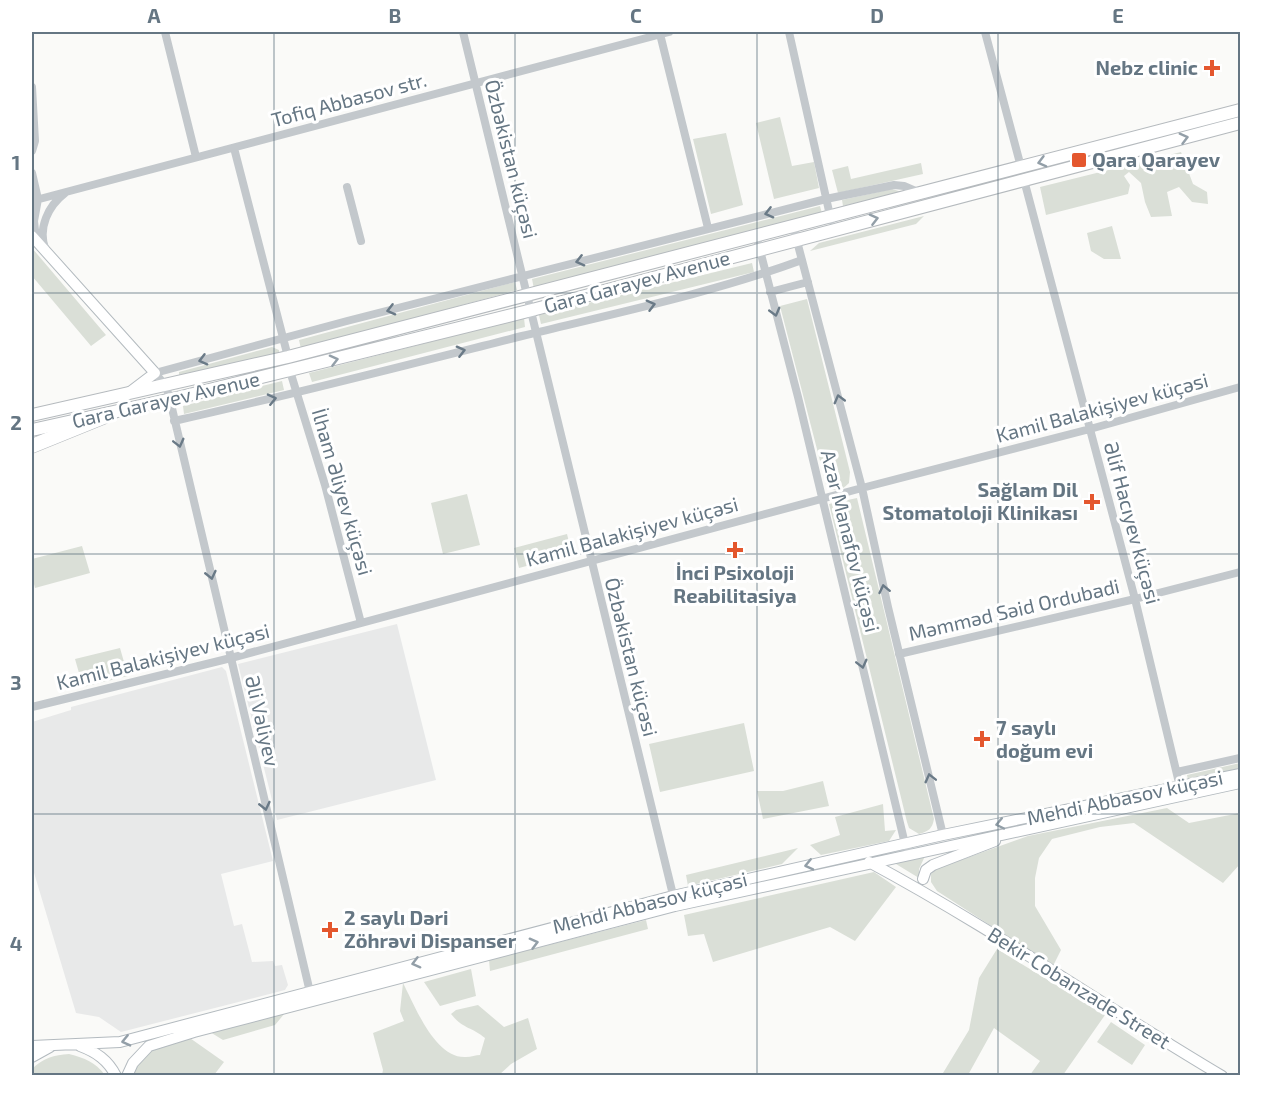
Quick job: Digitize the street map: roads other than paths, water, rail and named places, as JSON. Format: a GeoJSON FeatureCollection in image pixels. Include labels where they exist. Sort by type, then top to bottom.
{"type":"FeatureCollection","features":[{"type":"Feature","properties":{"kind":"highway"},"geometry":{"type":"LineString","coordinates":[[32,446],[111,414]]}},
{"type":"Feature","properties":{"kind":"main road","name":"Gara Garayev Avenue"},"geometry":{"type":"LineString","coordinates":[[32,415],[288,357],[1240,110]]}},
{"type":"Feature","properties":{"kind":"main road","name":"Gara Garayev Avenue"},"geometry":{"type":"LineString","coordinates":[[32,430],[170,400],[532,310],[1240,123]]}},
{"type":"Feature","properties":{"kind":"street"},"geometry":{"type":"LineString","coordinates":[[165,32],[196,157]]}},
{"type":"Feature","properties":{"kind":"street","name":"Özbəkistan küçəsi"},"geometry":{"type":"LineString","coordinates":[[463,32],[674,901]]}},
{"type":"Feature","properties":{"kind":"street"},"geometry":{"type":"LineString","coordinates":[[789,32],[833,229]]}},
{"type":"Feature","properties":{"kind":"street"},"geometry":{"type":"LineString","coordinates":[[985,32],[1021,167]]}},
{"type":"Feature","properties":{"kind":"street"},"geometry":{"type":"LineString","coordinates":[[665,33],[708,228]]}},
{"type":"Feature","properties":{"kind":"street","name":"Tofiq Abbasov str."},"geometry":{"type":"LineString","coordinates":[[34,200],[665,33]]}},
{"type":"Feature","properties":{"kind":"street"},"geometry":{"type":"LineString","coordinates":[[32,87],[35,141],[32,151]]}},
{"type":"Feature","properties":{"kind":"street"},"geometry":{"type":"LineString","coordinates":[[234,148],[288,357]]}},
{"type":"Feature","properties":{"kind":"street"},"geometry":{"type":"LineString","coordinates":[[32,173],[34,239],[166,386]]}},
{"type":"Feature","properties":{"kind":"street","name":"Əlif Hacıyev küçəsi"},"geometry":{"type":"LineString","coordinates":[[1024,180],[1135,599],[1180,786]]}},
{"type":"Feature","properties":{"kind":"street"},"geometry":{"type":"LineString","coordinates":[[128,394],[155,373],[708,228],[894,185],[904,186],[921,194]]}},
{"type":"Feature","properties":{"kind":"street"},"geometry":{"type":"LineString","coordinates":[[347,187],[361,241]]}},
{"type":"Feature","properties":{"kind":"street"},"geometry":{"type":"LineString","coordinates":[[48,255],[42,240],[44,222],[55,202],[66,192]]}},
{"type":"Feature","properties":{"kind":"street"},"geometry":{"type":"LineString","coordinates":[[32,206],[34,200]]}},
{"type":"Feature","properties":{"kind":"street","name":"Azər Manafov küçəsi"},"geometry":{"type":"LineString","coordinates":[[793,226],[862,488],[943,835]]}},
{"type":"Feature","properties":{"kind":"street","name":"Azər Manafov küçəsi"},"geometry":{"type":"LineString","coordinates":[[756,235],[905,844],[913,853]]}},
{"type":"Feature","properties":{"kind":"street"},"geometry":{"type":"LineString","coordinates":[[174,421],[617,314],[764,274],[802,260]]}},
{"type":"Feature","properties":{"kind":"street"},"geometry":{"type":"LineString","coordinates":[[770,292],[808,282]]}},
{"type":"Feature","properties":{"kind":"street","name":"İlham Əliyev küçəsi"},"geometry":{"type":"LineString","coordinates":[[290,371],[325,485],[361,622]]}},
{"type":"Feature","properties":{"kind":"street","name":"Əli Vəliyev"},"geometry":{"type":"LineString","coordinates":[[166,386],[310,992]]}},
{"type":"Feature","properties":{"kind":"street","name":"Kamil Balakişiyev küçəsi"},"geometry":{"type":"LineString","coordinates":[[32,706],[231,657],[1240,387]]}},
{"type":"Feature","properties":{"kind":"street","name":"Məmməd Səid Ordubadi"},"geometry":{"type":"LineString","coordinates":[[899,654],[1240,572]]}},
{"type":"Feature","properties":{"kind":"street","name":"Mehdi Abbasov küçəsi"},"geometry":{"type":"LineString","coordinates":[[1177,772],[1240,758]]}},
{"type":"Feature","properties":{"kind":"street","name":"Mehdi Abbasov küçəsi"},"geometry":{"type":"LineString","coordinates":[[32,1046],[120,1042],[674,901],[869,857],[905,844],[1240,774]]}},
{"type":"Feature","properties":{"kind":"street","name":"Mehdi Abbasov küçəsi"},"geometry":{"type":"LineString","coordinates":[[882,860],[1240,783]]}},
{"type":"Feature","properties":{"kind":"street"},"geometry":{"type":"LineString","coordinates":[[923,879],[929,868],[939,862],[1035,827]]}},
{"type":"Feature","properties":{"kind":"street"},"geometry":{"type":"LineString","coordinates":[[936,899],[923,879],[924,865],[942,842],[943,835]]}},
{"type":"Feature","properties":{"kind":"street"},"geometry":{"type":"LineString","coordinates":[[869,857],[936,899]]}},
{"type":"Feature","properties":{"kind":"street"},"geometry":{"type":"LineString","coordinates":[[869,857],[882,860],[936,899]]}},
{"type":"Feature","properties":{"kind":"street","name":"Bekir Cobanzade Street"},"geometry":{"type":"LineString","coordinates":[[936,899],[1222,1076]]}},
{"type":"Feature","properties":{"kind":"street","name":"Mehdi Abbasov küçəsi"},"geometry":{"type":"LineString","coordinates":[[127,1076],[140,1053],[160,1041],[674,901]]}},
{"type":"Feature","properties":{"kind":"street"},"geometry":{"type":"LineString","coordinates":[[32,1057],[47,1048],[64,1044],[78,1046],[92,1050],[103,1058],[116,1076]]}},
{"type":"Feature","properties":{"kind":"place","name":"Nebz clinic"},"geometry":{"type":"Point","coordinates":[1212,68]}},
{"type":"Feature","properties":{"kind":"place","name":"Qara Qarayev"},"geometry":{"type":"Point","coordinates":[1079,160]}},
{"type":"Feature","properties":{"kind":"place","name":"Sağlam Dil Stomatoloji Klinikası"},"geometry":{"type":"Point","coordinates":[1092,502]}},
{"type":"Feature","properties":{"kind":"place","name":"İnci Psixoloji Reabilitasiya"},"geometry":{"type":"Point","coordinates":[735,550]}},
{"type":"Feature","properties":{"kind":"place","name":"7 saylı doğum evi"},"geometry":{"type":"Point","coordinates":[982,739]}},
{"type":"Feature","properties":{"kind":"place","name":"2 saylı Dəri Zöhrəvi Dispanser"},"geometry":{"type":"Point","coordinates":[330,930]}}]}
